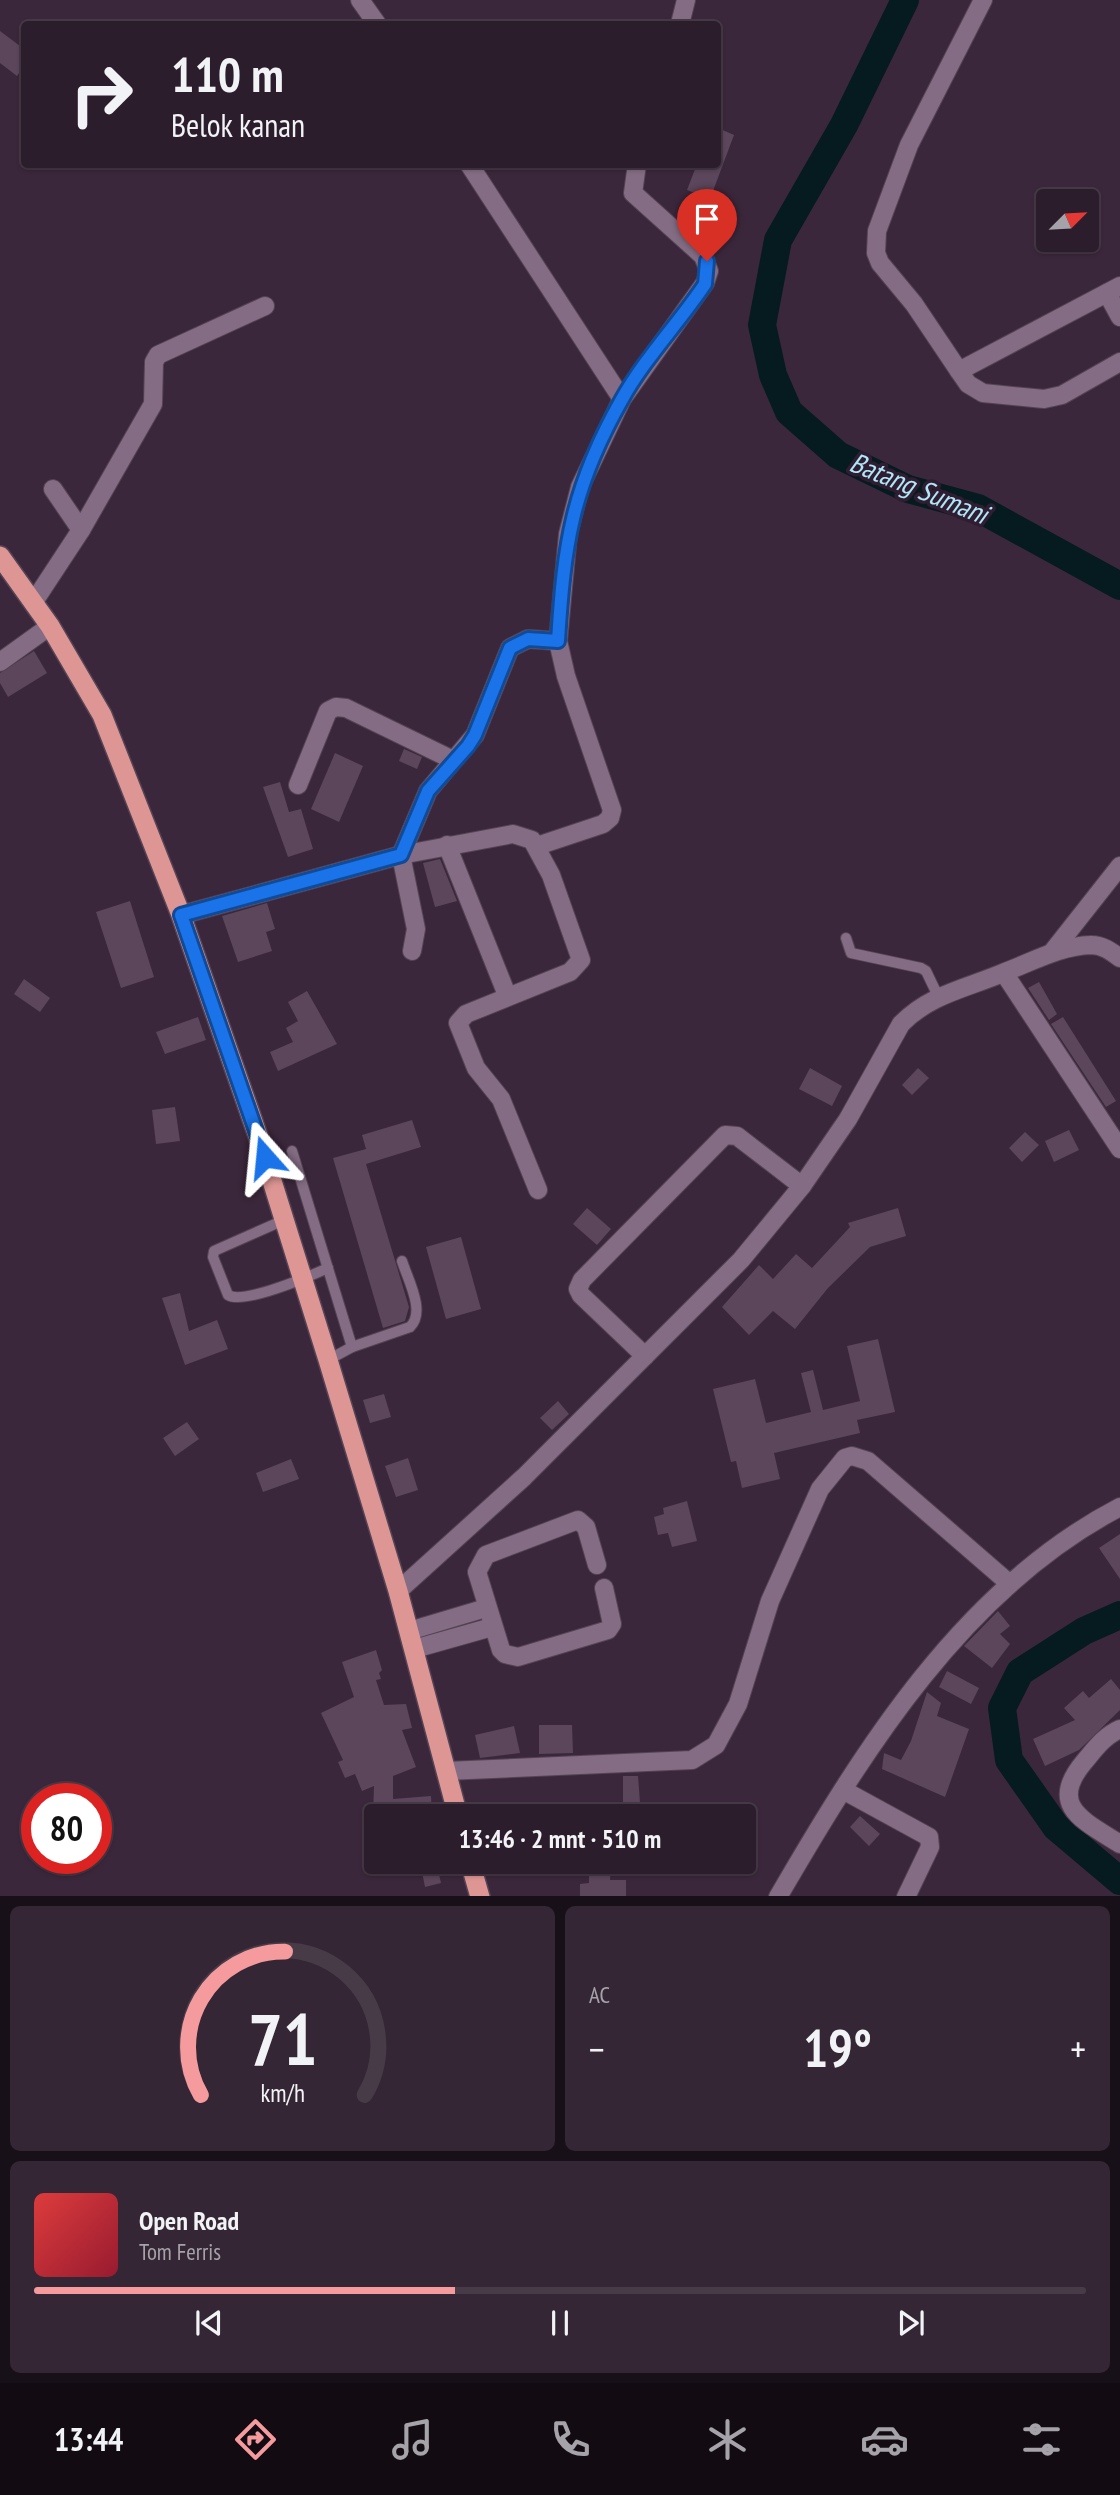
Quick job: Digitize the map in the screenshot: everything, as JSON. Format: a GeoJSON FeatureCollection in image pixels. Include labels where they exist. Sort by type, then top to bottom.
{"type":"FeatureCollection","features":[{"type":"Feature","properties":{"kind":"highway"},"geometry":{"type":"LineString","coordinates":[[0,556],[50,626],[102,715],[181,915],[284,1220],[328,1360],[412,1640],[455,1804]]}},
{"type":"Feature","properties":{"kind":"highway"},"geometry":{"type":"LineString","coordinates":[[474,1874],[480,1896]]}},
{"type":"Feature","properties":{"kind":"street"},"geometry":{"type":"LineString","coordinates":[[360,0],[375,21]]}},
{"type":"Feature","properties":{"kind":"street"},"geometry":{"type":"LineString","coordinates":[[681,21],[686,0]]}},
{"type":"Feature","properties":{"kind":"street"},"geometry":{"type":"LineString","coordinates":[[983,0],[909,145],[877,231],[876,253],[880,263],[914,304],[968,384],[983,393],[1044,399],[1062,395],[1120,362]]}},
{"type":"Feature","properties":{"kind":"street"},"geometry":{"type":"LineString","coordinates":[[472,168],[622,399]]}},
{"type":"Feature","properties":{"kind":"street"},"geometry":{"type":"LineString","coordinates":[[537,846],[603,824],[610,818],[612,810],[566,676],[558,641],[563,565],[570,522],[585,474],[622,399],[690,307],[705,284],[709,271],[703,256],[633,192],[636,168]]}},
{"type":"Feature","properties":{"kind":"street"},"geometry":{"type":"LineString","coordinates":[[959,371],[1113,290],[1120,317]]}},
{"type":"Feature","properties":{"kind":"street"},"geometry":{"type":"LineString","coordinates":[[33,603],[82,530],[153,404],[154,362],[158,355],[265,306]]}},
{"type":"Feature","properties":{"kind":"street"},"geometry":{"type":"LineString","coordinates":[[52,489],[82,530]]}},
{"type":"Feature","properties":{"kind":"street"},"geometry":{"type":"LineString","coordinates":[[0,662],[50,626]]}},
{"type":"Feature","properties":{"kind":"street"},"geometry":{"type":"LineString","coordinates":[[412,951],[416,929],[401,855],[428,791],[475,735],[510,648],[528,639],[558,641]]}},
{"type":"Feature","properties":{"kind":"street"},"geometry":{"type":"LineString","coordinates":[[298,785],[328,711],[336,707],[346,708],[453,760]]}},
{"type":"Feature","properties":{"kind":"street"},"geometry":{"type":"LineString","coordinates":[[181,915],[401,855],[522,834],[537,846],[581,960],[570,972],[507,995],[466,1014],[457,1023],[476,1068],[501,1099],[538,1190]]}},
{"type":"Feature","properties":{"kind":"street"},"geometry":{"type":"LineString","coordinates":[[447,845],[507,995]]}},
{"type":"Feature","properties":{"kind":"street"},"geometry":{"type":"LineString","coordinates":[[1053,951],[1120,866]]}},
{"type":"Feature","properties":{"kind":"street"},"geometry":{"type":"LineString","coordinates":[[398,1591],[524,1476],[741,1260],[802,1186],[848,1119],[901,1024],[912,1012],[937,996],[1004,973],[1053,951],[1094,945],[1108,949],[1120,958]]}},
{"type":"Feature","properties":{"kind":"street"},"geometry":{"type":"LineString","coordinates":[[1004,973],[1120,1149]]}},
{"type":"Feature","properties":{"kind":"street"},"geometry":{"type":"LineString","coordinates":[[645,1356],[581,1295],[578,1290],[582,1280],[725,1135],[737,1136],[802,1186]]}},
{"type":"Feature","properties":{"kind":"street"},"geometry":{"type":"LineString","coordinates":[[446,1771],[692,1760],[705,1754],[716,1745],[738,1704],[770,1601],[814,1500],[845,1458],[852,1456],[868,1461],[1010,1584]]}},
{"type":"Feature","properties":{"kind":"street"},"geometry":{"type":"LineString","coordinates":[[778,1896],[844,1790],[930,1666],[963,1626],[1052,1547],[1120,1507]]}},
{"type":"Feature","properties":{"kind":"street"},"geometry":{"type":"LineString","coordinates":[[597,1565],[586,1527],[578,1520],[493,1550],[481,1560],[477,1572],[501,1650],[512,1656],[605,1632],[612,1624],[604,1588]]}},
{"type":"Feature","properties":{"kind":"street"},"geometry":{"type":"LineString","coordinates":[[412,1640],[486,1608]]}},
{"type":"Feature","properties":{"kind":"street"},"geometry":{"type":"LineString","coordinates":[[412,1640],[492,1627]]}},
{"type":"Feature","properties":{"kind":"street"},"geometry":{"type":"LineString","coordinates":[[1120,1729],[1106,1736],[1072,1777],[1067,1791],[1071,1806],[1086,1821],[1120,1844]]}},
{"type":"Feature","properties":{"kind":"street"},"geometry":{"type":"LineString","coordinates":[[844,1790],[929,1837],[930,1847],[906,1896]]}},
{"type":"Feature","properties":{"kind":"lane"},"geometry":{"type":"LineString","coordinates":[[846,937],[851,953],[915,966],[926,971],[937,996]]}},
{"type":"Feature","properties":{"kind":"lane"},"geometry":{"type":"LineString","coordinates":[[292,1151],[352,1347]]}},
{"type":"Feature","properties":{"kind":"lane"},"geometry":{"type":"LineString","coordinates":[[284,1220],[218,1247],[213,1256],[228,1294],[233,1298],[303,1280],[328,1268]]}},
{"type":"Feature","properties":{"kind":"lane"},"geometry":{"type":"LineString","coordinates":[[328,1360],[352,1347],[410,1327],[416,1321],[418,1312],[402,1261]]}},
{"type":"Feature","properties":{"kind":"building"},"geometry":{"type":"Polygon","coordinates":[[[0,31],[21,47],[21,70],[17,76],[0,63],[0,31]]]}},
{"type":"Feature","properties":{"kind":"building"},"geometry":{"type":"Polygon","coordinates":[[[721,129],[734,135],[710,199],[687,190],[695,168],[721,168],[721,129]]]}},
{"type":"Feature","properties":{"kind":"building"},"geometry":{"type":"Polygon","coordinates":[[[34,651],[47,673],[8,697],[0,683],[0,673],[34,651]]]}},
{"type":"Feature","properties":{"kind":"building"},"geometry":{"type":"Polygon","coordinates":[[[404,749],[422,757],[417,769],[399,761],[404,749]]]}},
{"type":"Feature","properties":{"kind":"building"},"geometry":{"type":"Polygon","coordinates":[[[335,753],[363,766],[339,822],[311,809],[335,753]]]}},
{"type":"Feature","properties":{"kind":"building"},"geometry":{"type":"Polygon","coordinates":[[[280,782],[289,812],[301,809],[313,849],[288,857],[263,787],[280,782]]]}},
{"type":"Feature","properties":{"kind":"building"},"geometry":{"type":"Polygon","coordinates":[[[440,859],[457,901],[435,907],[423,863],[440,859]]]}},
{"type":"Feature","properties":{"kind":"building"},"geometry":{"type":"Polygon","coordinates":[[[130,901],[154,977],[121,988],[96,912],[130,901]]]}},
{"type":"Feature","properties":{"kind":"building"},"geometry":{"type":"Polygon","coordinates":[[[267,903],[275,929],[266,932],[272,951],[238,962],[222,916],[267,903]]]}},
{"type":"Feature","properties":{"kind":"building"},"geometry":{"type":"Polygon","coordinates":[[[24,979],[50,998],[40,1012],[14,994],[24,979]]]}},
{"type":"Feature","properties":{"kind":"building"},"geometry":{"type":"Polygon","coordinates":[[[1039,982],[1057,1014],[1049,1020],[1028,988],[1039,982]]]}},
{"type":"Feature","properties":{"kind":"building"},"geometry":{"type":"Polygon","coordinates":[[[307,991],[337,1044],[278,1071],[270,1052],[293,1042],[286,1028],[298,1021],[288,1002],[307,991]]]}},
{"type":"Feature","properties":{"kind":"building"},"geometry":{"type":"Polygon","coordinates":[[[198,1017],[206,1040],[165,1054],[156,1032],[198,1017]]]}},
{"type":"Feature","properties":{"kind":"building"},"geometry":{"type":"Polygon","coordinates":[[[1063,1017],[1116,1101],[1106,1107],[1051,1024],[1063,1017]]]}},
{"type":"Feature","properties":{"kind":"building"},"geometry":{"type":"Polygon","coordinates":[[[810,1068],[842,1086],[832,1106],[799,1089],[810,1068]]]}},
{"type":"Feature","properties":{"kind":"building"},"geometry":{"type":"Polygon","coordinates":[[[918,1068],[929,1078],[912,1095],[902,1085],[918,1068]]]}},
{"type":"Feature","properties":{"kind":"building"},"geometry":{"type":"Polygon","coordinates":[[[175,1107],[180,1141],[156,1144],[152,1110],[175,1107]]]}},
{"type":"Feature","properties":{"kind":"building"},"geometry":{"type":"Polygon","coordinates":[[[412,1120],[421,1147],[366,1164],[409,1307],[405,1321],[383,1328],[333,1158],[366,1149],[362,1135],[412,1120]]]}},
{"type":"Feature","properties":{"kind":"building"},"geometry":{"type":"Polygon","coordinates":[[[1069,1130],[1079,1150],[1054,1162],[1045,1141],[1069,1130]]]}},
{"type":"Feature","properties":{"kind":"building"},"geometry":{"type":"Polygon","coordinates":[[[1025,1132],[1039,1145],[1022,1162],[1009,1148],[1025,1132]]]}},
{"type":"Feature","properties":{"kind":"building"},"geometry":{"type":"Polygon","coordinates":[[[587,1208],[611,1229],[597,1245],[573,1224],[587,1208]]]}},
{"type":"Feature","properties":{"kind":"building"},"geometry":{"type":"Polygon","coordinates":[[[898,1208],[906,1236],[870,1247],[828,1288],[795,1329],[773,1311],[749,1335],[722,1307],[759,1265],[773,1279],[796,1254],[812,1268],[850,1227],[848,1223],[898,1208]]]}},
{"type":"Feature","properties":{"kind":"building"},"geometry":{"type":"Polygon","coordinates":[[[461,1237],[481,1309],[446,1319],[426,1247],[461,1237]]]}},
{"type":"Feature","properties":{"kind":"building"},"geometry":{"type":"Polygon","coordinates":[[[180,1293],[189,1331],[217,1320],[228,1349],[185,1365],[162,1298],[180,1293]]]}},
{"type":"Feature","properties":{"kind":"building"},"geometry":{"type":"Polygon","coordinates":[[[878,1339],[895,1412],[857,1420],[860,1433],[774,1453],[780,1479],[742,1488],[736,1461],[731,1462],[713,1389],[755,1379],[766,1423],[811,1412],[801,1373],[813,1370],[823,1410],[860,1401],[847,1346],[878,1339]]]}},
{"type":"Feature","properties":{"kind":"building"},"geometry":{"type":"Polygon","coordinates":[[[384,1394],[391,1417],[370,1423],[363,1400],[384,1394]]]}},
{"type":"Feature","properties":{"kind":"building"},"geometry":{"type":"Polygon","coordinates":[[[558,1401],[569,1414],[552,1430],[540,1418],[558,1401]]]}},
{"type":"Feature","properties":{"kind":"building"},"geometry":{"type":"Polygon","coordinates":[[[187,1422],[199,1439],[175,1456],[163,1438],[187,1422]]]}},
{"type":"Feature","properties":{"kind":"building"},"geometry":{"type":"Polygon","coordinates":[[[408,1458],[418,1490],[396,1497],[385,1466],[408,1458]]]}},
{"type":"Feature","properties":{"kind":"building"},"geometry":{"type":"Polygon","coordinates":[[[291,1459],[299,1479],[263,1492],[256,1473],[291,1459]]]}},
{"type":"Feature","properties":{"kind":"building"},"geometry":{"type":"Polygon","coordinates":[[[687,1501],[697,1541],[672,1547],[668,1533],[658,1535],[654,1517],[664,1514],[663,1508],[687,1501]]]}},
{"type":"Feature","properties":{"kind":"building"},"geometry":{"type":"Polygon","coordinates":[[[1120,1534],[1120,1579],[1099,1548],[1120,1534]]]}},
{"type":"Feature","properties":{"kind":"building"},"geometry":{"type":"Polygon","coordinates":[[[998,1611],[1010,1626],[1000,1634],[1010,1644],[992,1668],[964,1646],[998,1611]]]}},
{"type":"Feature","properties":{"kind":"building"},"geometry":{"type":"Polygon","coordinates":[[[376,1650],[382,1670],[379,1673],[381,1679],[376,1680],[384,1705],[406,1704],[412,1728],[402,1730],[416,1767],[393,1776],[393,1799],[431,1796],[431,1804],[373,1804],[374,1786],[362,1791],[355,1774],[345,1778],[338,1762],[343,1760],[321,1713],[354,1697],[342,1662],[376,1650]]]}},
{"type":"Feature","properties":{"kind":"building"},"geometry":{"type":"Polygon","coordinates":[[[947,1671],[979,1688],[971,1704],[939,1687],[947,1671]]]}},
{"type":"Feature","properties":{"kind":"building"},"geometry":{"type":"Polygon","coordinates":[[[1111,1679],[1120,1690],[1120,1710],[1079,1750],[1045,1766],[1033,1739],[1075,1720],[1064,1708],[1083,1691],[1089,1698],[1111,1679]]]}},
{"type":"Feature","properties":{"kind":"building"},"geometry":{"type":"Polygon","coordinates":[[[927,1692],[941,1703],[937,1716],[969,1729],[945,1797],[882,1769],[884,1753],[901,1760],[911,1741],[927,1692]]]}},
{"type":"Feature","properties":{"kind":"building"},"geometry":{"type":"Polygon","coordinates":[[[539,1725],[572,1725],[573,1753],[539,1754],[539,1725]]]}},
{"type":"Feature","properties":{"kind":"building"},"geometry":{"type":"Polygon","coordinates":[[[514,1726],[520,1753],[480,1758],[475,1735],[514,1726]]]}},
{"type":"Feature","properties":{"kind":"building"},"geometry":{"type":"Polygon","coordinates":[[[623,1776],[638,1776],[640,1804],[623,1804],[623,1776]]]}},
{"type":"Feature","properties":{"kind":"building"},"geometry":{"type":"Polygon","coordinates":[[[860,1816],[880,1834],[869,1846],[850,1827],[860,1816]]]}},
{"type":"Feature","properties":{"kind":"building"},"geometry":{"type":"Polygon","coordinates":[[[422,1874],[439,1874],[441,1883],[425,1887],[422,1874]]]}},
{"type":"Feature","properties":{"kind":"building"},"geometry":{"type":"Polygon","coordinates":[[[589,1874],[610,1874],[610,1880],[626,1880],[626,1896],[580,1896],[580,1884],[589,1883],[589,1874]]]}},
{"type":"Feature","properties":{"kind":"waterway","name":"Batang Sumani"},"geometry":{"type":"LineString","coordinates":[[905,0],[844,125],[778,240],[762,325],[773,375],[789,412],[838,455],[908,489],[978,508],[1120,586]]}},
{"type":"Feature","properties":{"kind":"waterway","name":"Batang Sumani"},"geometry":{"type":"LineString","coordinates":[[1120,1615],[1084,1631],[1020,1672],[1002,1708],[1009,1760],[1056,1827],[1120,1881]]}},
{"type":"Feature","properties":{"kind":"route"},"geometry":{"type":"LineString","coordinates":[[265,1157],[181,915],[401,855],[428,791],[475,735],[510,648],[521,640],[558,641],[568,534],[585,474],[622,399],[705,284],[709,271],[707,261]]}}]}
